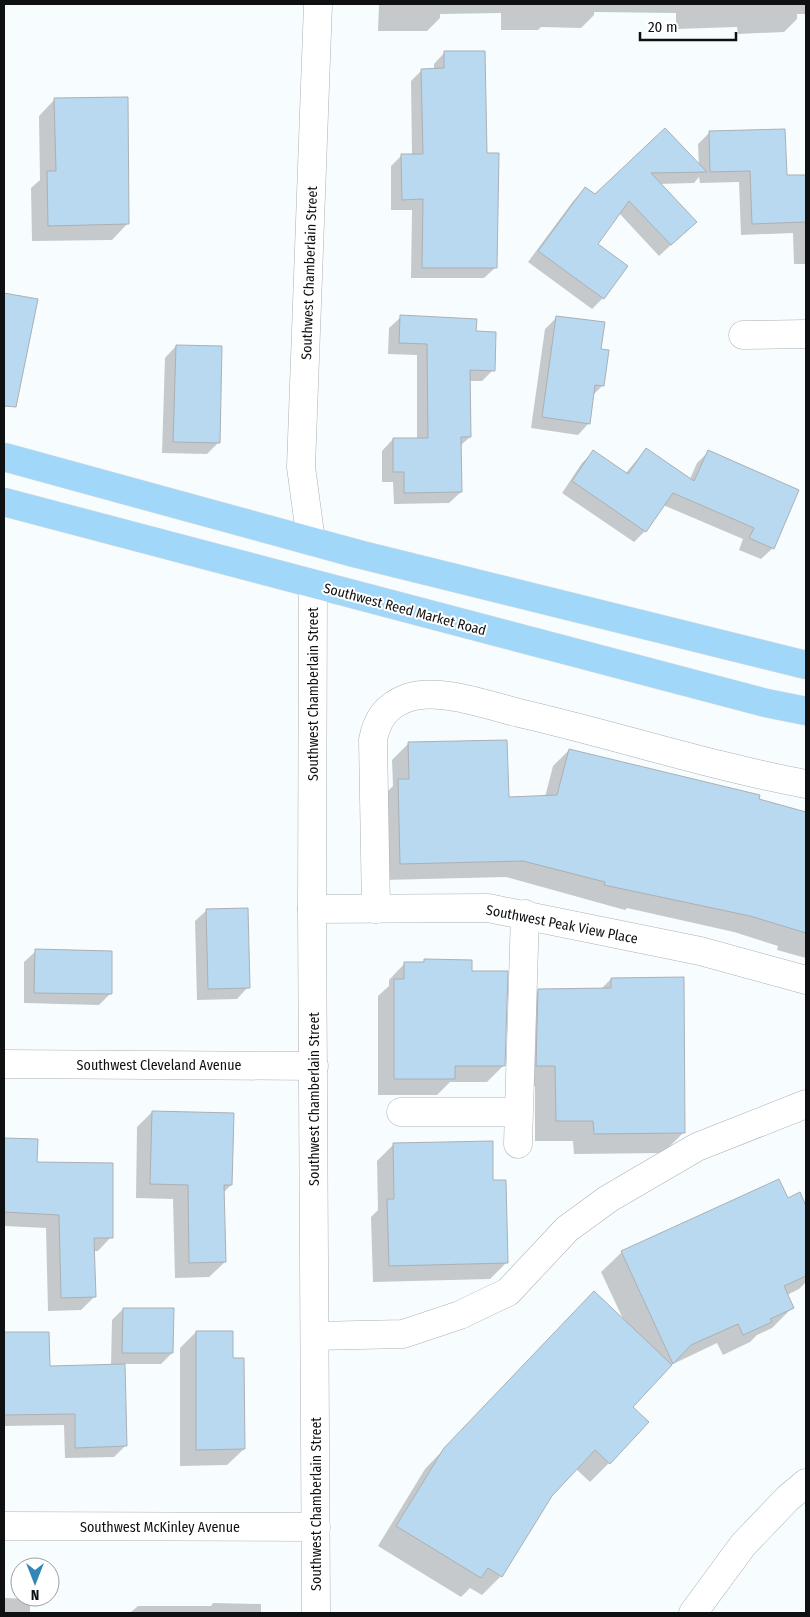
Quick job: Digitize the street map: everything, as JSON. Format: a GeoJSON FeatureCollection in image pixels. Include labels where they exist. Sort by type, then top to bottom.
{"type":"FeatureCollection","features":[{"type":"Feature","properties":{"kind":"main road"},"geometry":{"type":"LineString","coordinates":[[4,457],[310,541],[806,666]]}},
{"type":"Feature","properties":{"kind":"main road","name":"Southwest Reed Market Road"},"geometry":{"type":"LineString","coordinates":[[4,502],[313,585],[766,703],[806,711]]}},
{"type":"Feature","properties":{"kind":"street","name":"Southwest Chamberlain Street"},"geometry":{"type":"LineString","coordinates":[[310,541],[301,467],[318,4]]}},
{"type":"Feature","properties":{"kind":"street"},"geometry":{"type":"LineString","coordinates":[[743,334],[806,334]]}},
{"type":"Feature","properties":{"kind":"street","name":"Southwest Chamberlain Street"},"geometry":{"type":"LineString","coordinates":[[313,585],[312,908],[316,1613]]}},
{"type":"Feature","properties":{"kind":"street"},"geometry":{"type":"LineString","coordinates":[[376,908],[373,740],[376,722],[384,711],[408,698],[442,695],[577,726],[759,775],[806,784]]}},
{"type":"Feature","properties":{"kind":"street","name":"Southwest Peak View Place"},"geometry":{"type":"LineString","coordinates":[[312,908],[488,908],[700,950],[806,980]]}},
{"type":"Feature","properties":{"kind":"street"},"geometry":{"type":"LineString","coordinates":[[518,1144],[525,914]]}},
{"type":"Feature","properties":{"kind":"street","name":"Southwest Cleveland Avenue"},"geometry":{"type":"LineString","coordinates":[[4,1064],[314,1066]]}},
{"type":"Feature","properties":{"kind":"street"},"geometry":{"type":"LineString","coordinates":[[315,1336],[403,1334],[460,1315],[508,1292],[567,1228],[608,1199],[697,1147],[806,1104]]}},
{"type":"Feature","properties":{"kind":"street"},"geometry":{"type":"LineString","coordinates":[[401,1112],[518,1112]]}},
{"type":"Feature","properties":{"kind":"street"},"geometry":{"type":"LineString","coordinates":[[693,1613],[743,1545],[788,1498],[806,1483]]}},
{"type":"Feature","properties":{"kind":"street","name":"Southwest McKinley Avenue"},"geometry":{"type":"LineString","coordinates":[[4,1526],[316,1527]]}},
{"type":"Feature","properties":{"kind":"building"},"geometry":{"type":"Polygon","coordinates":[[[444,51],[485,51],[487,153],[499,153],[497,268],[422,268],[423,199],[402,200],[401,154],[423,154],[421,69],[444,68],[444,51]]]}},
{"type":"Feature","properties":{"kind":"building"},"geometry":{"type":"Polygon","coordinates":[[[128,97],[129,224],[48,226],[47,171],[56,171],[54,98],[128,97]]]}},
{"type":"Feature","properties":{"kind":"building"},"geometry":{"type":"Polygon","coordinates":[[[665,128],[707,172],[651,173],[697,222],[671,245],[629,201],[598,244],[628,266],[604,299],[538,251],[585,187],[595,194],[665,128]]]}},
{"type":"Feature","properties":{"kind":"building"},"geometry":{"type":"Polygon","coordinates":[[[785,129],[787,175],[806,175],[806,222],[752,224],[750,171],[710,172],[709,131],[785,129]]]}},
{"type":"Feature","properties":{"kind":"building"},"geometry":{"type":"Polygon","coordinates":[[[4,293],[38,299],[16,407],[4,406],[4,293]]]}},
{"type":"Feature","properties":{"kind":"building"},"geometry":{"type":"Polygon","coordinates":[[[400,315],[477,319],[476,331],[496,332],[495,371],[470,370],[471,437],[461,437],[462,492],[404,493],[404,472],[393,472],[393,438],[428,438],[427,344],[399,343],[400,315]]]}},
{"type":"Feature","properties":{"kind":"building"},"geometry":{"type":"Polygon","coordinates":[[[556,316],[605,322],[601,349],[609,350],[604,386],[595,385],[590,424],[542,417],[556,316]]]}},
{"type":"Feature","properties":{"kind":"building"},"geometry":{"type":"Polygon","coordinates":[[[176,345],[222,346],[220,443],[173,442],[176,345]]]}},
{"type":"Feature","properties":{"kind":"building"},"geometry":{"type":"Polygon","coordinates":[[[646,448],[694,481],[708,450],[799,490],[774,549],[749,538],[754,528],[673,493],[646,532],[572,481],[593,450],[628,474],[646,448]]]}},
{"type":"Feature","properties":{"kind":"building"},"geometry":{"type":"Polygon","coordinates":[[[507,740],[509,797],[557,795],[569,749],[760,795],[759,799],[806,812],[806,933],[750,916],[604,885],[605,882],[523,861],[400,864],[398,779],[409,779],[408,742],[507,740]]]}},
{"type":"Feature","properties":{"kind":"building"},"geometry":{"type":"Polygon","coordinates":[[[248,908],[250,988],[208,989],[206,909],[248,908]]]}},
{"type":"Feature","properties":{"kind":"building"},"geometry":{"type":"Polygon","coordinates":[[[35,949],[112,951],[112,994],[34,993],[35,949]]]}},
{"type":"Feature","properties":{"kind":"building"},"geometry":{"type":"Polygon","coordinates":[[[424,959],[472,960],[472,971],[508,971],[505,1066],[455,1066],[455,1079],[394,1079],[394,979],[404,979],[404,962],[424,962],[424,959]]]}},
{"type":"Feature","properties":{"kind":"building"},"geometry":{"type":"Polygon","coordinates":[[[684,977],[685,1133],[594,1134],[593,1121],[556,1121],[555,1066],[536,1066],[538,989],[611,988],[611,978],[684,977]]]}},
{"type":"Feature","properties":{"kind":"building"},"geometry":{"type":"Polygon","coordinates":[[[152,1111],[234,1113],[232,1185],[224,1185],[226,1262],[189,1263],[188,1185],[150,1184],[152,1111]]]}},
{"type":"Feature","properties":{"kind":"building"},"geometry":{"type":"Polygon","coordinates":[[[4,1138],[38,1139],[37,1162],[113,1163],[113,1238],[94,1238],[96,1297],[61,1298],[59,1215],[4,1212],[4,1138]]]}},
{"type":"Feature","properties":{"kind":"building"},"geometry":{"type":"Polygon","coordinates":[[[493,1141],[493,1180],[506,1180],[508,1263],[389,1266],[387,1199],[394,1199],[393,1143],[493,1141]]]}},
{"type":"Feature","properties":{"kind":"building"},"geometry":{"type":"Polygon","coordinates":[[[779,1179],[788,1198],[800,1192],[806,1206],[806,1276],[784,1286],[794,1308],[770,1319],[772,1322],[743,1335],[738,1324],[691,1345],[673,1364],[621,1251],[779,1179]]]}},
{"type":"Feature","properties":{"kind":"building"},"geometry":{"type":"Polygon","coordinates":[[[594,1291],[672,1365],[633,1407],[649,1422],[610,1464],[595,1450],[552,1496],[502,1577],[488,1568],[481,1578],[396,1526],[444,1448],[594,1291]]]}},
{"type":"Feature","properties":{"kind":"building"},"geometry":{"type":"Polygon","coordinates":[[[123,1308],[174,1308],[173,1353],[122,1353],[123,1308]]]}},
{"type":"Feature","properties":{"kind":"building"},"geometry":{"type":"Polygon","coordinates":[[[196,1331],[233,1331],[233,1358],[244,1358],[245,1449],[196,1450],[196,1331]]]}},
{"type":"Feature","properties":{"kind":"building"},"geometry":{"type":"Polygon","coordinates":[[[4,1332],[49,1332],[50,1366],[125,1364],[127,1446],[75,1448],[75,1414],[4,1415],[4,1332]]]}}]}
